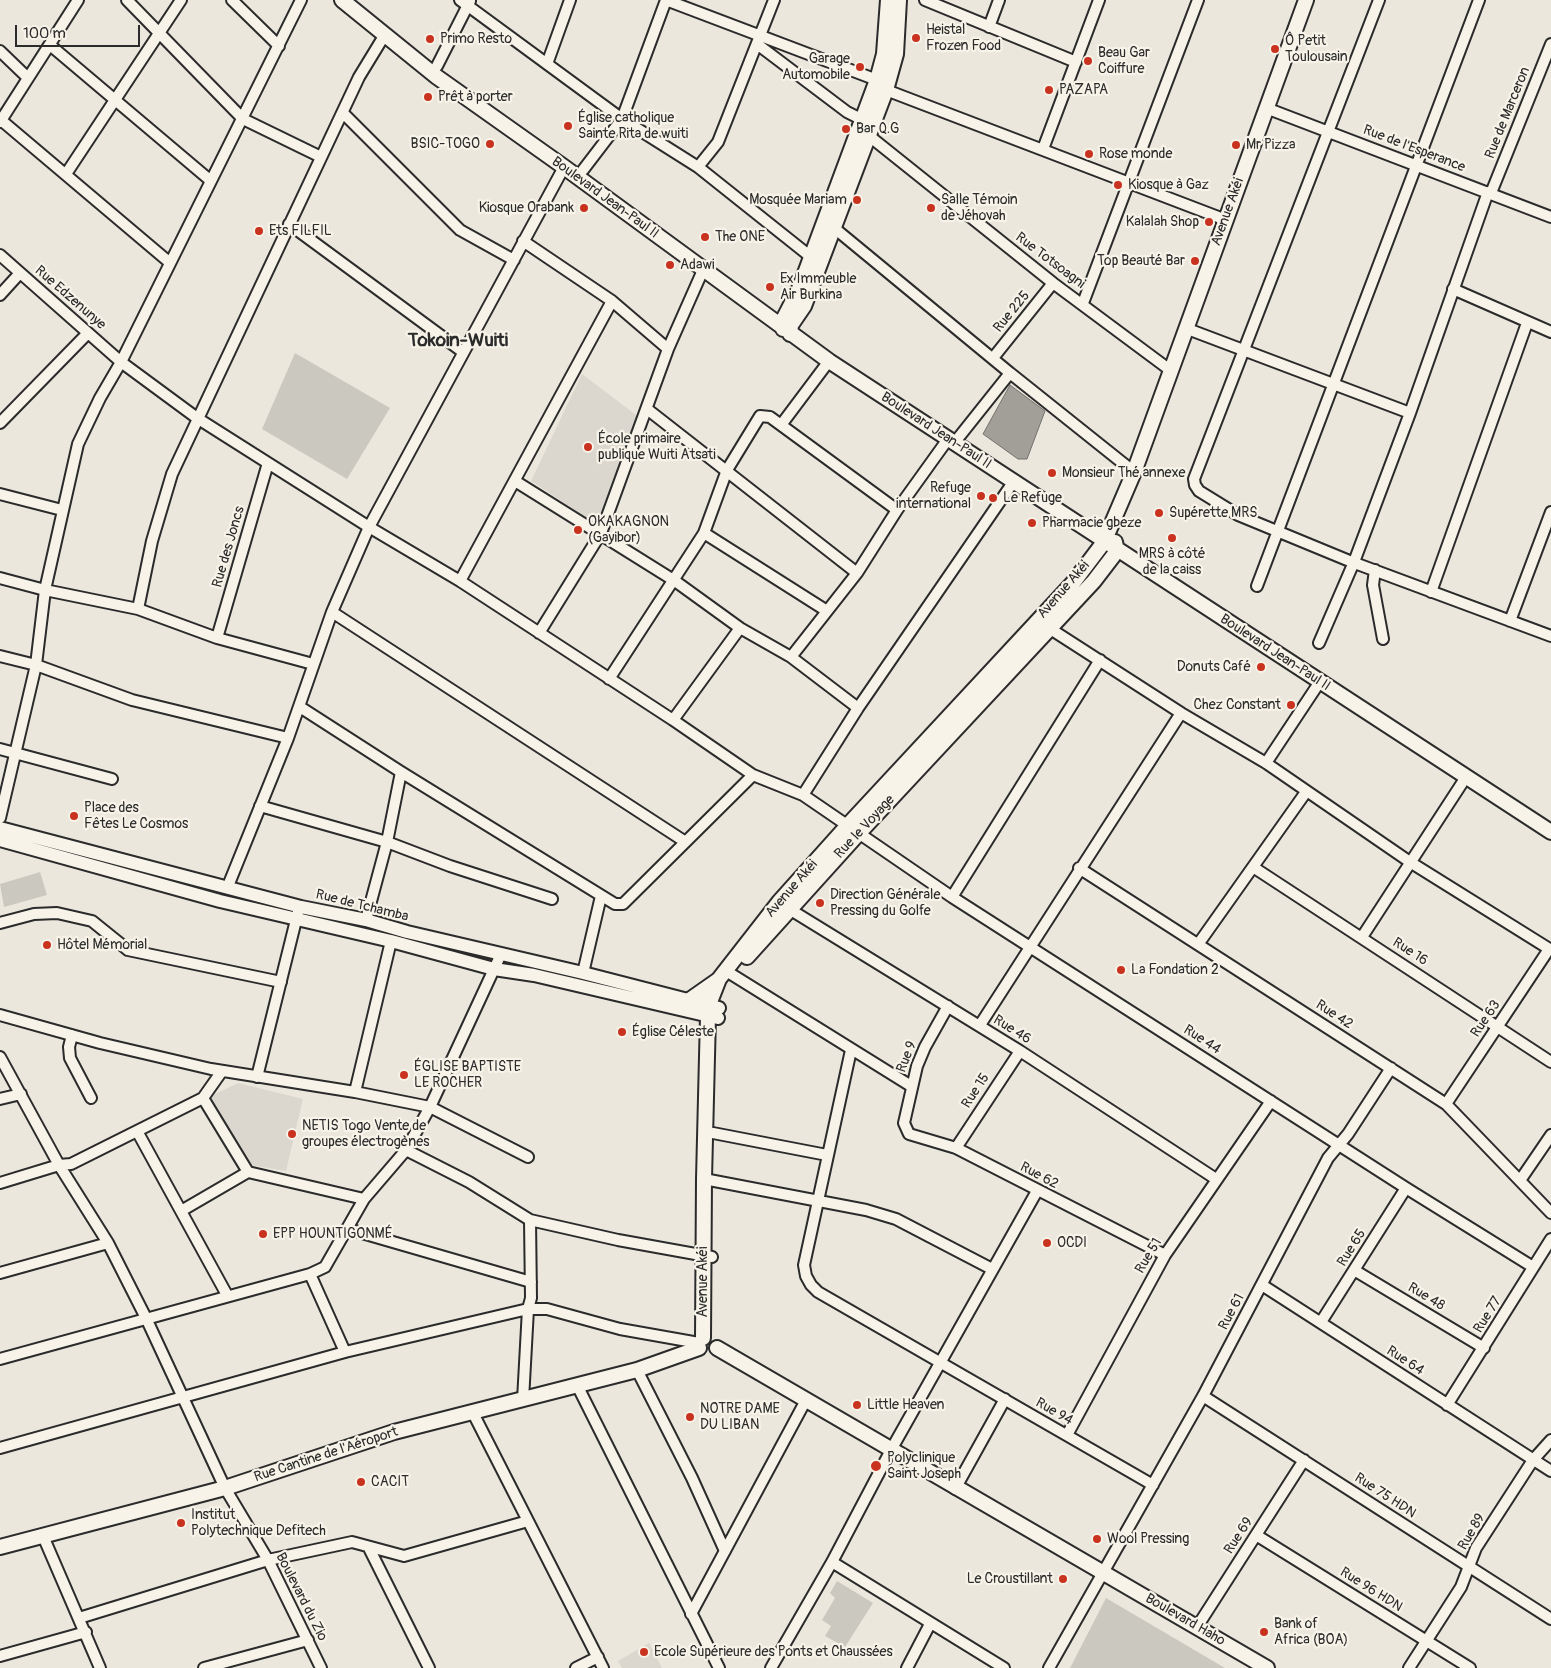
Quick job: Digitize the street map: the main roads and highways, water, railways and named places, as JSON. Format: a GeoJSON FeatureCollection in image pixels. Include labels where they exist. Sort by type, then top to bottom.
{"type":"FeatureCollection","features":[{"type":"Feature","properties":{"kind":"main road","name":"Boulevard Jean-Paul II"},"geometry":{"type":"LineString","coordinates":[[342,0],[384,36],[437,77],[702,270],[1109,540],[1551,824]]}},
{"type":"Feature","properties":{"kind":"main road","name":"Boulevard Jean-Paul II"},"geometry":{"type":"LineString","coordinates":[[355,0],[437,66],[583,170],[787,325],[829,362],[954,438],[1014,481],[1109,540],[1319,683],[1551,832]]}},
{"type":"Feature","properties":{"kind":"main road"},"geometry":{"type":"LineString","coordinates":[[787,325],[800,302],[877,80],[885,47],[888,0]]}},
{"type":"Feature","properties":{"kind":"main road"},"geometry":{"type":"LineString","coordinates":[[815,261],[833,227],[886,90],[896,54],[899,0]]}},
{"type":"Feature","properties":{"kind":"main road","name":"Avenue Akéi"},"geometry":{"type":"LineString","coordinates":[[853,829],[1073,583],[1109,540],[1306,0]]}},
{"type":"Feature","properties":{"kind":"main road"},"geometry":{"type":"LineString","coordinates":[[787,325],[800,302]]}},
{"type":"Feature","properties":{"kind":"main road","name":"Rue le Voyage"},"geometry":{"type":"LineString","coordinates":[[706,1343],[708,1179],[713,1133],[714,1012],[721,996],[726,974],[853,829],[1094,581],[1109,540]]}},
{"type":"Feature","properties":{"kind":"main road"},"geometry":{"type":"LineString","coordinates":[[688,1001],[726,974]]}},
{"type":"Feature","properties":{"kind":"main road"},"geometry":{"type":"LineString","coordinates":[[708,1179],[714,1012]]}},
{"type":"Feature","properties":{"kind":"main road","name":"Rue Cantine de l'Aéroport"},"geometry":{"type":"LineString","coordinates":[[0,1547],[225,1488],[394,1432],[637,1370],[706,1343]]}},
{"type":"Feature","properties":{"kind":"main road","name":"Boulevard Haho"},"geometry":{"type":"LineString","coordinates":[[706,1343],[955,1489],[1267,1668]]}},
{"type":"Feature","properties":{"kind":"place","name":"Heistal Frozen Food"},"geometry":{"type":"Point","coordinates":[916,38]}},
{"type":"Feature","properties":{"kind":"place","name":"Primo Resto"},"geometry":{"type":"Point","coordinates":[430,39]}},
{"type":"Feature","properties":{"kind":"place","name":"Ô Petit Toulousain"},"geometry":{"type":"Point","coordinates":[1275,49]}},
{"type":"Feature","properties":{"kind":"place","name":"Beau Gar Coiffure"},"geometry":{"type":"Point","coordinates":[1088,61]}},
{"type":"Feature","properties":{"kind":"place","name":"Garage Automobile"},"geometry":{"type":"Point","coordinates":[860,67]}},
{"type":"Feature","properties":{"kind":"place","name":"PAZAPA"},"geometry":{"type":"Point","coordinates":[1049,90]}},
{"type":"Feature","properties":{"kind":"place","name":"Prêt à porter"},"geometry":{"type":"Point","coordinates":[428,97]}},
{"type":"Feature","properties":{"kind":"place","name":"Église catholique Sainte Rita de wuiti"},"geometry":{"type":"Point","coordinates":[568,126]}},
{"type":"Feature","properties":{"kind":"place","name":"Bar Q.G"},"geometry":{"type":"Point","coordinates":[846,129]}},
{"type":"Feature","properties":{"kind":"place","name":"BSIC-TOGO"},"geometry":{"type":"Point","coordinates":[490,144]}},
{"type":"Feature","properties":{"kind":"place","name":"Mr Pizza"},"geometry":{"type":"Point","coordinates":[1236,145]}},
{"type":"Feature","properties":{"kind":"place","name":"Rose monde"},"geometry":{"type":"Point","coordinates":[1089,154]}},
{"type":"Feature","properties":{"kind":"place","name":"Kiosque à Gaz"},"geometry":{"type":"Point","coordinates":[1118,185]}},
{"type":"Feature","properties":{"kind":"place","name":"Mosquée Mariam"},"geometry":{"type":"Point","coordinates":[857,200]}},
{"type":"Feature","properties":{"kind":"place","name":"Kiosque Orabank"},"geometry":{"type":"Point","coordinates":[584,208]}},
{"type":"Feature","properties":{"kind":"place","name":"Salle Témoin de Jéhovah"},"geometry":{"type":"Point","coordinates":[931,208]}},
{"type":"Feature","properties":{"kind":"place","name":"Kalalah Shop"},"geometry":{"type":"Point","coordinates":[1209,222]}},
{"type":"Feature","properties":{"kind":"place","name":"Ets FILFIL"},"geometry":{"type":"Point","coordinates":[259,231]}},
{"type":"Feature","properties":{"kind":"place","name":"The ONE"},"geometry":{"type":"Point","coordinates":[705,237]}},
{"type":"Feature","properties":{"kind":"place","name":"Top Beauté Bar"},"geometry":{"type":"Point","coordinates":[1195,261]}},
{"type":"Feature","properties":{"kind":"place","name":"Adawi"},"geometry":{"type":"Point","coordinates":[670,265]}},
{"type":"Feature","properties":{"kind":"place","name":"Ex Immeuble Air Burkina"},"geometry":{"type":"Point","coordinates":[770,287]}},
{"type":"Feature","properties":{"kind":"place","name":"École primaire publique Wuiti Atsati"},"geometry":{"type":"Point","coordinates":[588,447]}},
{"type":"Feature","properties":{"kind":"place","name":"Monsieur Thé annexe"},"geometry":{"type":"Point","coordinates":[1052,473]}},
{"type":"Feature","properties":{"kind":"place","name":"Refuge international"},"geometry":{"type":"Point","coordinates":[981,496]}},
{"type":"Feature","properties":{"kind":"place","name":"Le Refuge"},"geometry":{"type":"Point","coordinates":[993,498]}},
{"type":"Feature","properties":{"kind":"place","name":"Supérette MRS"},"geometry":{"type":"Point","coordinates":[1159,513]}},
{"type":"Feature","properties":{"kind":"place","name":"Pharmacie gbeze"},"geometry":{"type":"Point","coordinates":[1032,523]}},
{"type":"Feature","properties":{"kind":"place","name":"OKAKAGNON (Gayibor)"},"geometry":{"type":"Point","coordinates":[578,530]}},
{"type":"Feature","properties":{"kind":"place","name":"MRS à côté de la caiss"},"geometry":{"type":"Point","coordinates":[1172,538]}},
{"type":"Feature","properties":{"kind":"place","name":"Donuts Café"},"geometry":{"type":"Point","coordinates":[1261,667]}},
{"type":"Feature","properties":{"kind":"place","name":"Chez Constant"},"geometry":{"type":"Point","coordinates":[1291,705]}},
{"type":"Feature","properties":{"kind":"place","name":"Place des Fêtes Le Cosmos"},"geometry":{"type":"Point","coordinates":[74,816]}},
{"type":"Feature","properties":{"kind":"place","name":"Direction Générale Pressing du Golfe"},"geometry":{"type":"Point","coordinates":[820,903]}},
{"type":"Feature","properties":{"kind":"place","name":"Hôtel Mémorial"},"geometry":{"type":"Point","coordinates":[47,945]}},
{"type":"Feature","properties":{"kind":"place","name":"La Fondation 2"},"geometry":{"type":"Point","coordinates":[1121,970]}},
{"type":"Feature","properties":{"kind":"place","name":"Église Céleste"},"geometry":{"type":"Point","coordinates":[622,1032]}},
{"type":"Feature","properties":{"kind":"place","name":"ÉGLISE BAPTISTE LE ROCHER"},"geometry":{"type":"Point","coordinates":[404,1075]}},
{"type":"Feature","properties":{"kind":"place","name":"NETIS Togo Vente de groupes électrogènes"},"geometry":{"type":"Point","coordinates":[292,1134]}},
{"type":"Feature","properties":{"kind":"place","name":"EPP HOUNTIGONMÉ"},"geometry":{"type":"Point","coordinates":[263,1234]}},
{"type":"Feature","properties":{"kind":"place","name":"OCDI"},"geometry":{"type":"Point","coordinates":[1047,1243]}},
{"type":"Feature","properties":{"kind":"place","name":"Little Heaven"},"geometry":{"type":"Point","coordinates":[857,1405]}},
{"type":"Feature","properties":{"kind":"place","name":"NOTRE DAME DU LIBAN"},"geometry":{"type":"Point","coordinates":[690,1417]}},
{"type":"Feature","properties":{"kind":"place","name":"Polyclinique Saint Joseph"},"geometry":{"type":"Point","coordinates":[876,1466]}},
{"type":"Feature","properties":{"kind":"place","name":"CACIT"},"geometry":{"type":"Point","coordinates":[361,1482]}},
{"type":"Feature","properties":{"kind":"place","name":"Institut Polytechnique Defitech"},"geometry":{"type":"Point","coordinates":[181,1523]}},
{"type":"Feature","properties":{"kind":"place","name":"Wool Pressing"},"geometry":{"type":"Point","coordinates":[1097,1539]}},
{"type":"Feature","properties":{"kind":"place","name":"Le Croustillant"},"geometry":{"type":"Point","coordinates":[1063,1579]}},
{"type":"Feature","properties":{"kind":"place","name":"Bank of Africa (BOA)"},"geometry":{"type":"Point","coordinates":[1264,1632]}},
{"type":"Feature","properties":{"kind":"place","name":"Ecole Supérieure des Ponts et Chaussées"},"geometry":{"type":"Point","coordinates":[644,1652]}},
{"type":"Feature","properties":{"kind":"district","name":"Tokoin-Wuiti"},"geometry":{"type":"Point","coordinates":[458,341]}}]}
